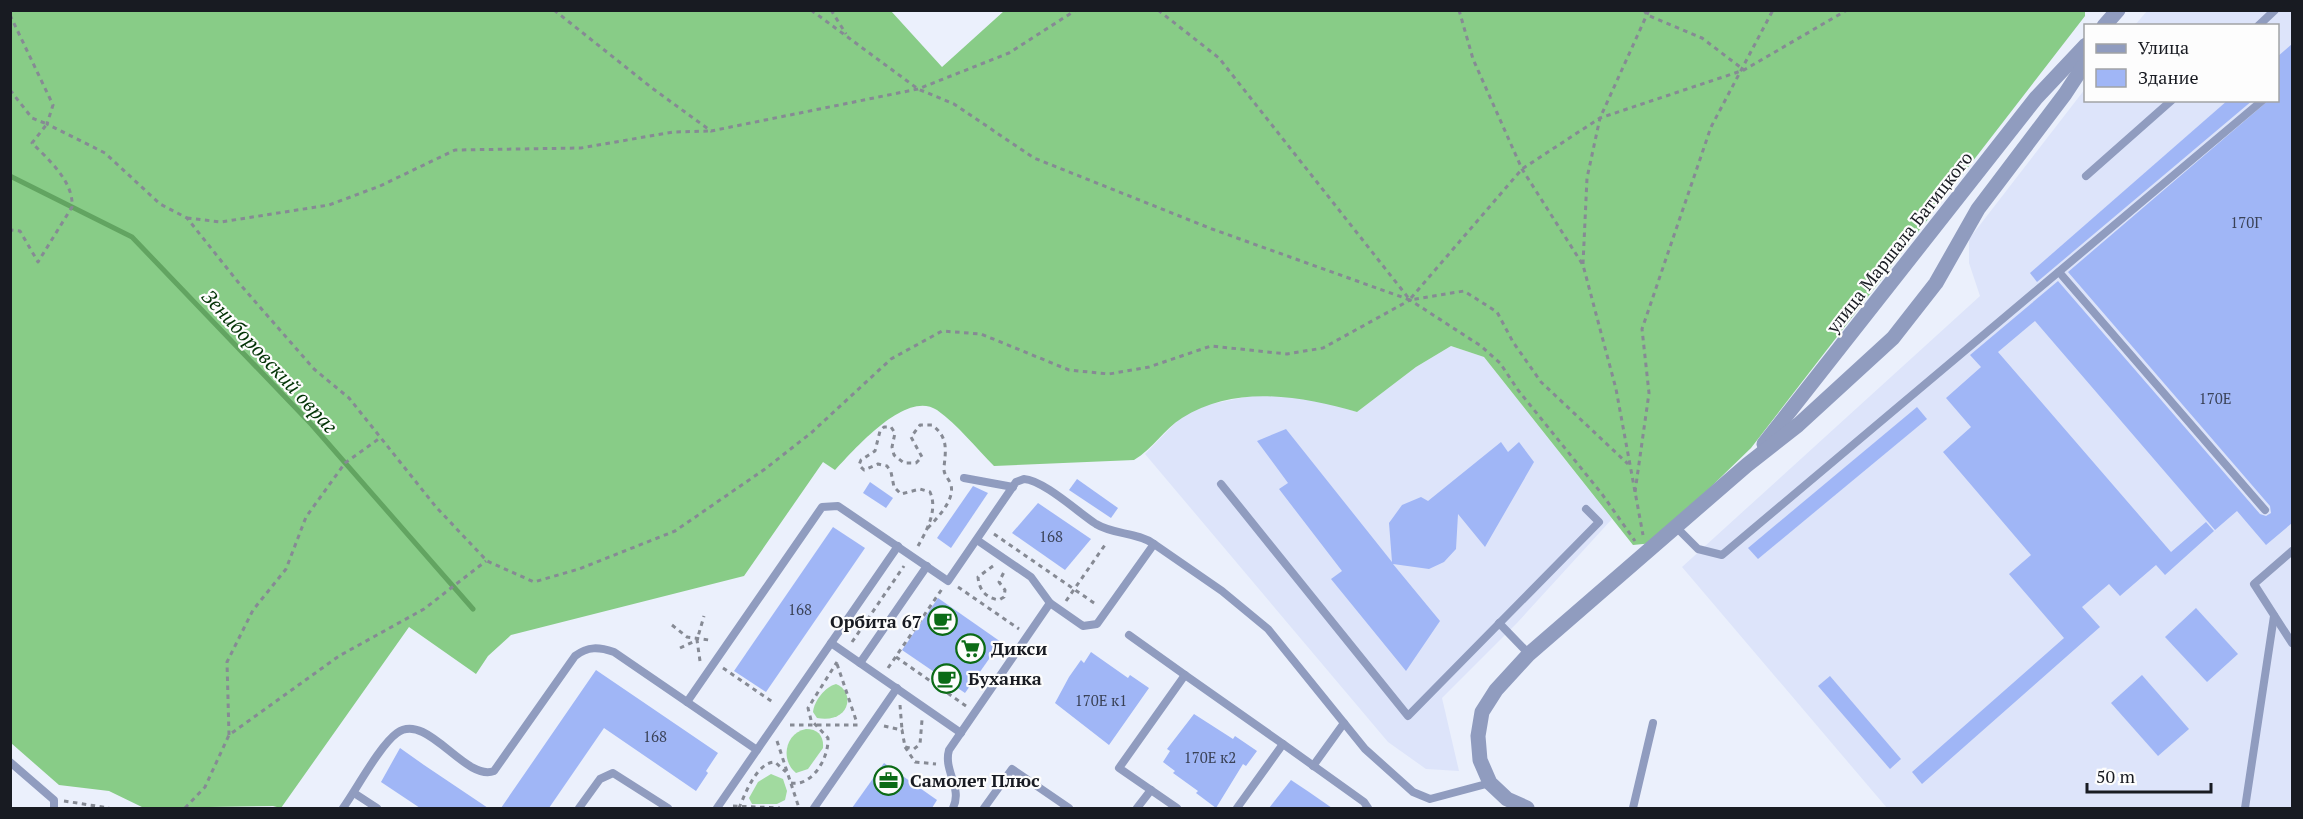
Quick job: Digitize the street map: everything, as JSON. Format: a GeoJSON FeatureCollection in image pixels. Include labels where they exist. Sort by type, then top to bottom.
{"type":"FeatureCollection","features":[{"type":"Feature","properties":{"kind":"street"},"geometry":{"type":"LineString","coordinates":[[2106,24],[2119,10]]}},
{"type":"Feature","properties":{"kind":"street"},"geometry":{"type":"LineString","coordinates":[[2110,24],[2119,10]]}},
{"type":"Feature","properties":{"kind":"street","name":"улица Маршала Батицкого"},"geometry":{"type":"LineString","coordinates":[[1747,465],[2036,98],[2084,46]]}},
{"type":"Feature","properties":{"kind":"street","name":"улица Маршала Батицкого"},"geometry":{"type":"LineString","coordinates":[[1490,783],[1480,760],[1478,736],[1482,712],[1496,690],[1529,654],[1747,465],[1798,425],[1870,360],[1918,309],[1936,283],[1978,209],[2065,94],[2084,64]]}},
{"type":"Feature","properties":{"kind":"street"},"geometry":{"type":"LineString","coordinates":[[1490,783],[1507,799],[1527,808]]}},
{"type":"Feature","properties":{"kind":"lane"},"geometry":{"type":"LineString","coordinates":[[2260,24],[2275,10]]}},
{"type":"Feature","properties":{"kind":"lane"},"geometry":{"type":"LineString","coordinates":[[2086,176],[2170,102]]}},
{"type":"Feature","properties":{"kind":"lane"},"geometry":{"type":"LineString","coordinates":[[1677,528],[1698,549],[1722,555],[2261,102]]}},
{"type":"Feature","properties":{"kind":"lane"},"geometry":{"type":"LineString","coordinates":[[2059,272],[2265,510]]}},
{"type":"Feature","properties":{"kind":"lane"},"geometry":{"type":"LineString","coordinates":[[964,478],[984,486],[1013,487]]}},
{"type":"Feature","properties":{"kind":"lane"},"geometry":{"type":"LineString","coordinates":[[687,702],[822,507],[838,506],[948,581],[1013,487],[1020,480],[1029,479],[1097,524],[1114,532],[1143,537],[1222,591],[1268,629],[1365,749],[1413,792],[1430,799],[1490,783]]}},
{"type":"Feature","properties":{"kind":"lane"},"geometry":{"type":"LineString","coordinates":[[1221,484],[1408,716],[1599,522],[1586,509]]}},
{"type":"Feature","properties":{"kind":"lane"},"geometry":{"type":"LineString","coordinates":[[976,540],[1037,583],[1050,603],[1083,626],[1098,624],[1154,544]]}},
{"type":"Feature","properties":{"kind":"lane"},"geometry":{"type":"LineString","coordinates":[[718,807],[898,546]]}},
{"type":"Feature","properties":{"kind":"lane"},"geometry":{"type":"LineString","coordinates":[[2292,551],[2254,584],[2292,643]]}},
{"type":"Feature","properties":{"kind":"lane"},"geometry":{"type":"LineString","coordinates":[[860,663],[927,566]]}},
{"type":"Feature","properties":{"kind":"lane"},"geometry":{"type":"LineString","coordinates":[[953,808],[956,787],[947,762],[949,750],[1050,603]]}},
{"type":"Feature","properties":{"kind":"lane"},"geometry":{"type":"LineString","coordinates":[[2245,808],[2274,616]]}},
{"type":"Feature","properties":{"kind":"lane"},"geometry":{"type":"LineString","coordinates":[[1499,623],[1529,654]]}},
{"type":"Feature","properties":{"kind":"lane"},"geometry":{"type":"LineString","coordinates":[[1129,635],[1364,802],[1368,808]]}},
{"type":"Feature","properties":{"kind":"lane"},"geometry":{"type":"LineString","coordinates":[[831,643],[961,733]]}},
{"type":"Feature","properties":{"kind":"lane"},"geometry":{"type":"LineString","coordinates":[[343,808],[392,738],[406,729],[422,732],[481,772],[494,771],[575,656],[587,649],[603,648],[614,652],[757,750]]}},
{"type":"Feature","properties":{"kind":"lane"},"geometry":{"type":"LineString","coordinates":[[1177,808],[1119,768],[1185,675]]}},
{"type":"Feature","properties":{"kind":"lane"},"geometry":{"type":"LineString","coordinates":[[814,808],[898,689]]}},
{"type":"Feature","properties":{"kind":"lane"},"geometry":{"type":"LineString","coordinates":[[1313,766],[1344,723]]}},
{"type":"Feature","properties":{"kind":"lane"},"geometry":{"type":"LineString","coordinates":[[1633,808],[1653,723]]}},
{"type":"Feature","properties":{"kind":"lane"},"geometry":{"type":"LineString","coordinates":[[1237,808],[1283,744]]}},
{"type":"Feature","properties":{"kind":"lane"},"geometry":{"type":"LineString","coordinates":[[10,762],[54,804]]}},
{"type":"Feature","properties":{"kind":"lane"},"geometry":{"type":"LineString","coordinates":[[984,808],[1012,769],[1069,808]]}},
{"type":"Feature","properties":{"kind":"lane"},"geometry":{"type":"LineString","coordinates":[[579,808],[600,779],[613,773],[668,808]]}},
{"type":"Feature","properties":{"kind":"lane"},"geometry":{"type":"LineString","coordinates":[[1137,808],[1151,790]]}},
{"type":"Feature","properties":{"kind":"lane"},"geometry":{"type":"LineString","coordinates":[[354,793],[377,808]]}},
{"type":"Feature","properties":{"kind":"lane"},"geometry":{"type":"LineString","coordinates":[[1427,808],[1430,799]]}},
{"type":"Feature","properties":{"kind":"path"},"geometry":{"type":"LineString","coordinates":[[554,10],[652,88],[711,131]]}},
{"type":"Feature","properties":{"kind":"path"},"geometry":{"type":"LineString","coordinates":[[811,10],[918,89],[954,104],[1034,158],[1212,229],[1410,300],[1481,346],[1500,363],[1518,390],[1602,494],[1628,535],[1646,552]]}},
{"type":"Feature","properties":{"kind":"path"},"geometry":{"type":"LineString","coordinates":[[831,10],[849,38]]}},
{"type":"Feature","properties":{"kind":"path"},"geometry":{"type":"LineString","coordinates":[[10,90],[32,118],[105,153],[160,204],[187,218],[221,222],[329,205],[380,186],[455,150],[581,148],[673,132],[711,131],[918,89],[1009,53],[1076,10]]}},
{"type":"Feature","properties":{"kind":"path"},"geometry":{"type":"LineString","coordinates":[[1158,10],[1219,58],[1410,300]]}},
{"type":"Feature","properties":{"kind":"path"},"geometry":{"type":"LineString","coordinates":[[1459,10],[1473,59],[1522,169],[1583,265],[1616,389],[1646,552]]}},
{"type":"Feature","properties":{"kind":"path"},"geometry":{"type":"LineString","coordinates":[[1644,10],[1702,38],[1744,70]]}},
{"type":"Feature","properties":{"kind":"path"},"geometry":{"type":"LineString","coordinates":[[1634,496],[1643,447],[1649,393],[1642,329],[1711,127],[1744,70],[1773,10]]}},
{"type":"Feature","properties":{"kind":"path"},"geometry":{"type":"LineString","coordinates":[[1410,300],[1522,169],[1600,118],[1744,70],[1847,10]]}},
{"type":"Feature","properties":{"kind":"path"},"geometry":{"type":"LineString","coordinates":[[1583,265],[1587,178],[1600,118],[1648,13]]}},
{"type":"Feature","properties":{"kind":"path"},"geometry":{"type":"LineString","coordinates":[[10,15],[52,105],[47,124],[33,143],[57,169],[73,197],[72,207],[38,262],[20,231],[10,231]]}},
{"type":"Feature","properties":{"kind":"path"},"geometry":{"type":"LineString","coordinates":[[187,218],[314,369],[349,398],[436,507],[487,561],[534,582],[579,569],[675,531],[757,475],[811,433],[891,359],[942,331],[981,334],[1069,370],[1109,374],[1149,367],[1211,346],[1287,354],[1323,348],[1410,300],[1464,291],[1497,312],[1513,342],[1541,382],[1628,464]]}},
{"type":"Feature","properties":{"kind":"path"},"geometry":{"type":"LineString","coordinates":[[845,653],[950,495],[950,483],[944,471],[946,455],[943,436],[929,424],[916,428],[911,438],[922,457],[916,463],[908,464],[894,455],[892,447],[895,433],[891,427],[884,427],[880,432],[875,451],[861,460],[860,467],[866,470],[878,464],[887,466],[891,472],[894,487],[901,494],[920,489],[930,492],[932,507],[926,530]]}},
{"type":"Feature","properties":{"kind":"path"},"geometry":{"type":"LineString","coordinates":[[185,808],[205,787],[229,735],[227,662],[253,610],[286,569],[306,517],[345,463],[380,438]]}},
{"type":"Feature","properties":{"kind":"path"},"geometry":{"type":"LineString","coordinates":[[985,528],[1107,612]]}},
{"type":"Feature","properties":{"kind":"path"},"geometry":{"type":"LineString","coordinates":[[1060,610],[1114,532]]}},
{"type":"Feature","properties":{"kind":"path"},"geometry":{"type":"LineString","coordinates":[[1000,556],[990,569],[981,572],[978,577],[981,590],[989,597],[999,600],[1004,597],[1005,590],[999,580],[1010,563]]}},
{"type":"Feature","properties":{"kind":"path"},"geometry":{"type":"LineString","coordinates":[[229,735],[339,656],[424,609],[487,561]]}},
{"type":"Feature","properties":{"kind":"path"},"geometry":{"type":"LineString","coordinates":[[881,678],[948,581],[1028,636]]}},
{"type":"Feature","properties":{"kind":"path"},"geometry":{"type":"LineString","coordinates":[[703,678],[697,640],[704,616]]}},
{"type":"Feature","properties":{"kind":"path"},"geometry":{"type":"LineString","coordinates":[[672,625],[683,635],[697,640],[709,640]]}},
{"type":"Feature","properties":{"kind":"path"},"geometry":{"type":"LineString","coordinates":[[680,648],[697,640]]}},
{"type":"Feature","properties":{"kind":"path"},"geometry":{"type":"LineString","coordinates":[[799,808],[773,726],[858,724],[831,643]]}},
{"type":"Feature","properties":{"kind":"path"},"geometry":{"type":"LineString","coordinates":[[896,657],[975,712]]}},
{"type":"Feature","properties":{"kind":"path"},"geometry":{"type":"LineString","coordinates":[[714,662],[784,711]]}},
{"type":"Feature","properties":{"kind":"path"},"geometry":{"type":"LineString","coordinates":[[791,783],[800,784],[807,781],[825,756],[828,741],[808,714],[809,704],[837,662]]}},
{"type":"Feature","properties":{"kind":"path"},"geometry":{"type":"LineString","coordinates":[[898,689],[902,730],[908,754],[917,763],[947,762]]}},
{"type":"Feature","properties":{"kind":"path"},"geometry":{"type":"LineString","coordinates":[[905,747],[914,749],[920,744],[920,725],[926,708]]}},
{"type":"Feature","properties":{"kind":"path"},"geometry":{"type":"LineString","coordinates":[[870,727],[892,726],[902,730]]}},
{"type":"Feature","properties":{"kind":"path"},"geometry":{"type":"LineString","coordinates":[[740,807],[752,782],[767,764],[775,762],[787,773]]}},
{"type":"Feature","properties":{"kind":"path"},"geometry":{"type":"LineString","coordinates":[[54,804],[109,808]]}},
{"type":"Feature","properties":{"kind":"path"},"geometry":{"type":"LineString","coordinates":[[718,807],[780,808]]}},
{"type":"Feature","properties":{"kind":"shaded area"},"geometry":{"type":"Polygon","coordinates":[[[2147,11],[2292,11],[2292,808],[1887,808],[1682,567],[1980,296],[1969,263],[1969,239],[2084,90],[2084,102],[2279,102],[2279,24],[2136,24],[2147,11]]]}},
{"type":"Feature","properties":{"kind":"shaded area"},"geometry":{"type":"Polygon","coordinates":[[[1451,346],[1484,357],[1612,519],[1517,623],[1442,698],[1459,771],[1426,769],[1388,742],[1145,454],[1180,418],[1206,405],[1261,394],[1316,400],[1357,412],[1416,367],[1451,346]]]}},
{"type":"Feature","properties":{"kind":"green space"},"geometry":{"type":"Polygon","coordinates":[[[11,11],[891,11],[942,67],[1004,11],[2085,11],[2085,16],[1751,448],[1653,543],[1633,545],[1484,357],[1451,346],[1416,367],[1357,412],[1291,398],[1268,396],[1224,400],[1202,407],[1182,418],[1134,460],[994,466],[960,430],[937,410],[924,406],[911,408],[896,414],[867,437],[835,470],[823,462],[744,576],[511,635],[488,656],[476,674],[409,627],[281,808],[273,806],[144,808],[109,791],[59,785],[11,743],[11,11]]]}},
{"type":"Feature","properties":{"kind":"green space"},"geometry":{"type":"Polygon","coordinates":[[[836,684],[846,694],[846,706],[843,712],[828,719],[817,718],[813,712],[818,699],[824,691],[836,684]]]}},
{"type":"Feature","properties":{"kind":"green space"},"geometry":{"type":"Polygon","coordinates":[[[806,729],[814,730],[819,734],[823,748],[808,769],[796,773],[788,761],[787,748],[793,736],[806,729]]]}},
{"type":"Feature","properties":{"kind":"green space"},"geometry":{"type":"Polygon","coordinates":[[[771,774],[783,779],[787,791],[785,800],[777,804],[752,804],[749,798],[758,782],[771,774]]]}},
{"type":"Feature","properties":{"kind":"building"},"geometry":{"type":"Polygon","coordinates":[[[2292,44],[2292,523],[2266,545],[2237,511],[2215,530],[2035,321],[1998,352],[2171,552],[2206,522],[2214,531],[2165,575],[2156,565],[2120,596],[2109,584],[2082,607],[2100,627],[1922,784],[1912,772],[2064,638],[2009,574],[2031,555],[1943,452],[1971,427],[1946,398],[1981,367],[1970,355],[2058,281],[2260,514],[2266,516],[2271,513],[2270,506],[2068,272],[2267,102],[2279,102],[2279,55],[2292,44]]]}},
{"type":"Feature","properties":{"kind":"building"},"geometry":{"type":"Polygon","coordinates":[[[2226,102],[2251,102],[2037,282],[2030,273],[2226,102]]]}},
{"type":"Feature","properties":{"kind":"building"},"geometry":{"type":"Polygon","coordinates":[[[1917,407],[1927,419],[1758,559],[1748,548],[1917,407]]]}},
{"type":"Feature","properties":{"kind":"building"},"geometry":{"type":"Polygon","coordinates":[[[1286,429],[1392,562],[1389,523],[1402,505],[1421,497],[1428,501],[1501,442],[1508,452],[1519,442],[1534,462],[1485,547],[1458,514],[1456,549],[1444,562],[1429,569],[1393,564],[1440,621],[1406,671],[1331,579],[1342,571],[1279,489],[1288,483],[1257,441],[1286,429]]]}},
{"type":"Feature","properties":{"kind":"building"},"geometry":{"type":"Polygon","coordinates":[[[1077,479],[1118,508],[1111,518],[1069,490],[1077,479]]]}},
{"type":"Feature","properties":{"kind":"building"},"geometry":{"type":"Polygon","coordinates":[[[870,482],[893,498],[886,508],[863,493],[870,482]]]}},
{"type":"Feature","properties":{"kind":"building"},"geometry":{"type":"Polygon","coordinates":[[[973,486],[988,493],[951,548],[937,538],[973,486]]]}},
{"type":"Feature","properties":{"kind":"building"},"geometry":{"type":"Polygon","coordinates":[[[1038,503],[1091,539],[1065,570],[1012,533],[1038,503]]]}},
{"type":"Feature","properties":{"kind":"building"},"geometry":{"type":"Polygon","coordinates":[[[833,527],[865,548],[766,692],[734,671],[833,527]]]}},
{"type":"Feature","properties":{"kind":"building"},"geometry":{"type":"Polygon","coordinates":[[[938,598],[1001,642],[965,693],[902,650],[938,598]]]}},
{"type":"Feature","properties":{"kind":"building"},"geometry":{"type":"Polygon","coordinates":[[[2196,608],[2238,654],[2207,682],[2165,637],[2196,608]]]}},
{"type":"Feature","properties":{"kind":"building"},"geometry":{"type":"Polygon","coordinates":[[[1091,652],[1128,678],[1130,675],[1149,688],[1109,745],[1055,703],[1081,660],[1084,663],[1091,652]]]}},
{"type":"Feature","properties":{"kind":"building"},"geometry":{"type":"Polygon","coordinates":[[[596,670],[718,753],[696,791],[604,728],[549,808],[501,808],[596,670]]]}},
{"type":"Feature","properties":{"kind":"building"},"geometry":{"type":"Polygon","coordinates":[[[2142,675],[2189,729],[2158,756],[2111,703],[2142,675]]]}},
{"type":"Feature","properties":{"kind":"building"},"geometry":{"type":"Polygon","coordinates":[[[1830,676],[1901,759],[1890,769],[1818,686],[1830,676]]]}},
{"type":"Feature","properties":{"kind":"building"},"geometry":{"type":"Polygon","coordinates":[[[1194,714],[1233,739],[1235,736],[1257,751],[1246,766],[1243,764],[1216,808],[1163,762],[1170,751],[1167,749],[1194,714]]]}},
{"type":"Feature","properties":{"kind":"building"},"geometry":{"type":"Polygon","coordinates":[[[400,748],[488,808],[420,808],[381,782],[400,748]]]}},
{"type":"Feature","properties":{"kind":"building"},"geometry":{"type":"Polygon","coordinates":[[[884,763],[937,800],[932,808],[852,808],[884,763]]]}},
{"type":"Feature","properties":{"kind":"building"},"geometry":{"type":"Polygon","coordinates":[[[1291,780],[1309,792],[1332,808],[1269,808],[1291,780]]]}},
{"type":"Feature","properties":{"kind":"waterway","name":"Зениборовский овраг"},"geometry":{"type":"LineString","coordinates":[[10,176],[132,237],[312,425],[473,609]]}},
{"type":"Feature","properties":{"kind":"place","name":"Орбита 67"},"geometry":{"type":"Point","coordinates":[943,621]}},
{"type":"Feature","properties":{"kind":"place","name":"Дикси"},"geometry":{"type":"Point","coordinates":[970,648]}},
{"type":"Feature","properties":{"kind":"place","name":"Буханка"},"geometry":{"type":"Point","coordinates":[947,678]}},
{"type":"Feature","properties":{"kind":"place","name":"Самолет Плюс"},"geometry":{"type":"Point","coordinates":[889,780]}}]}
